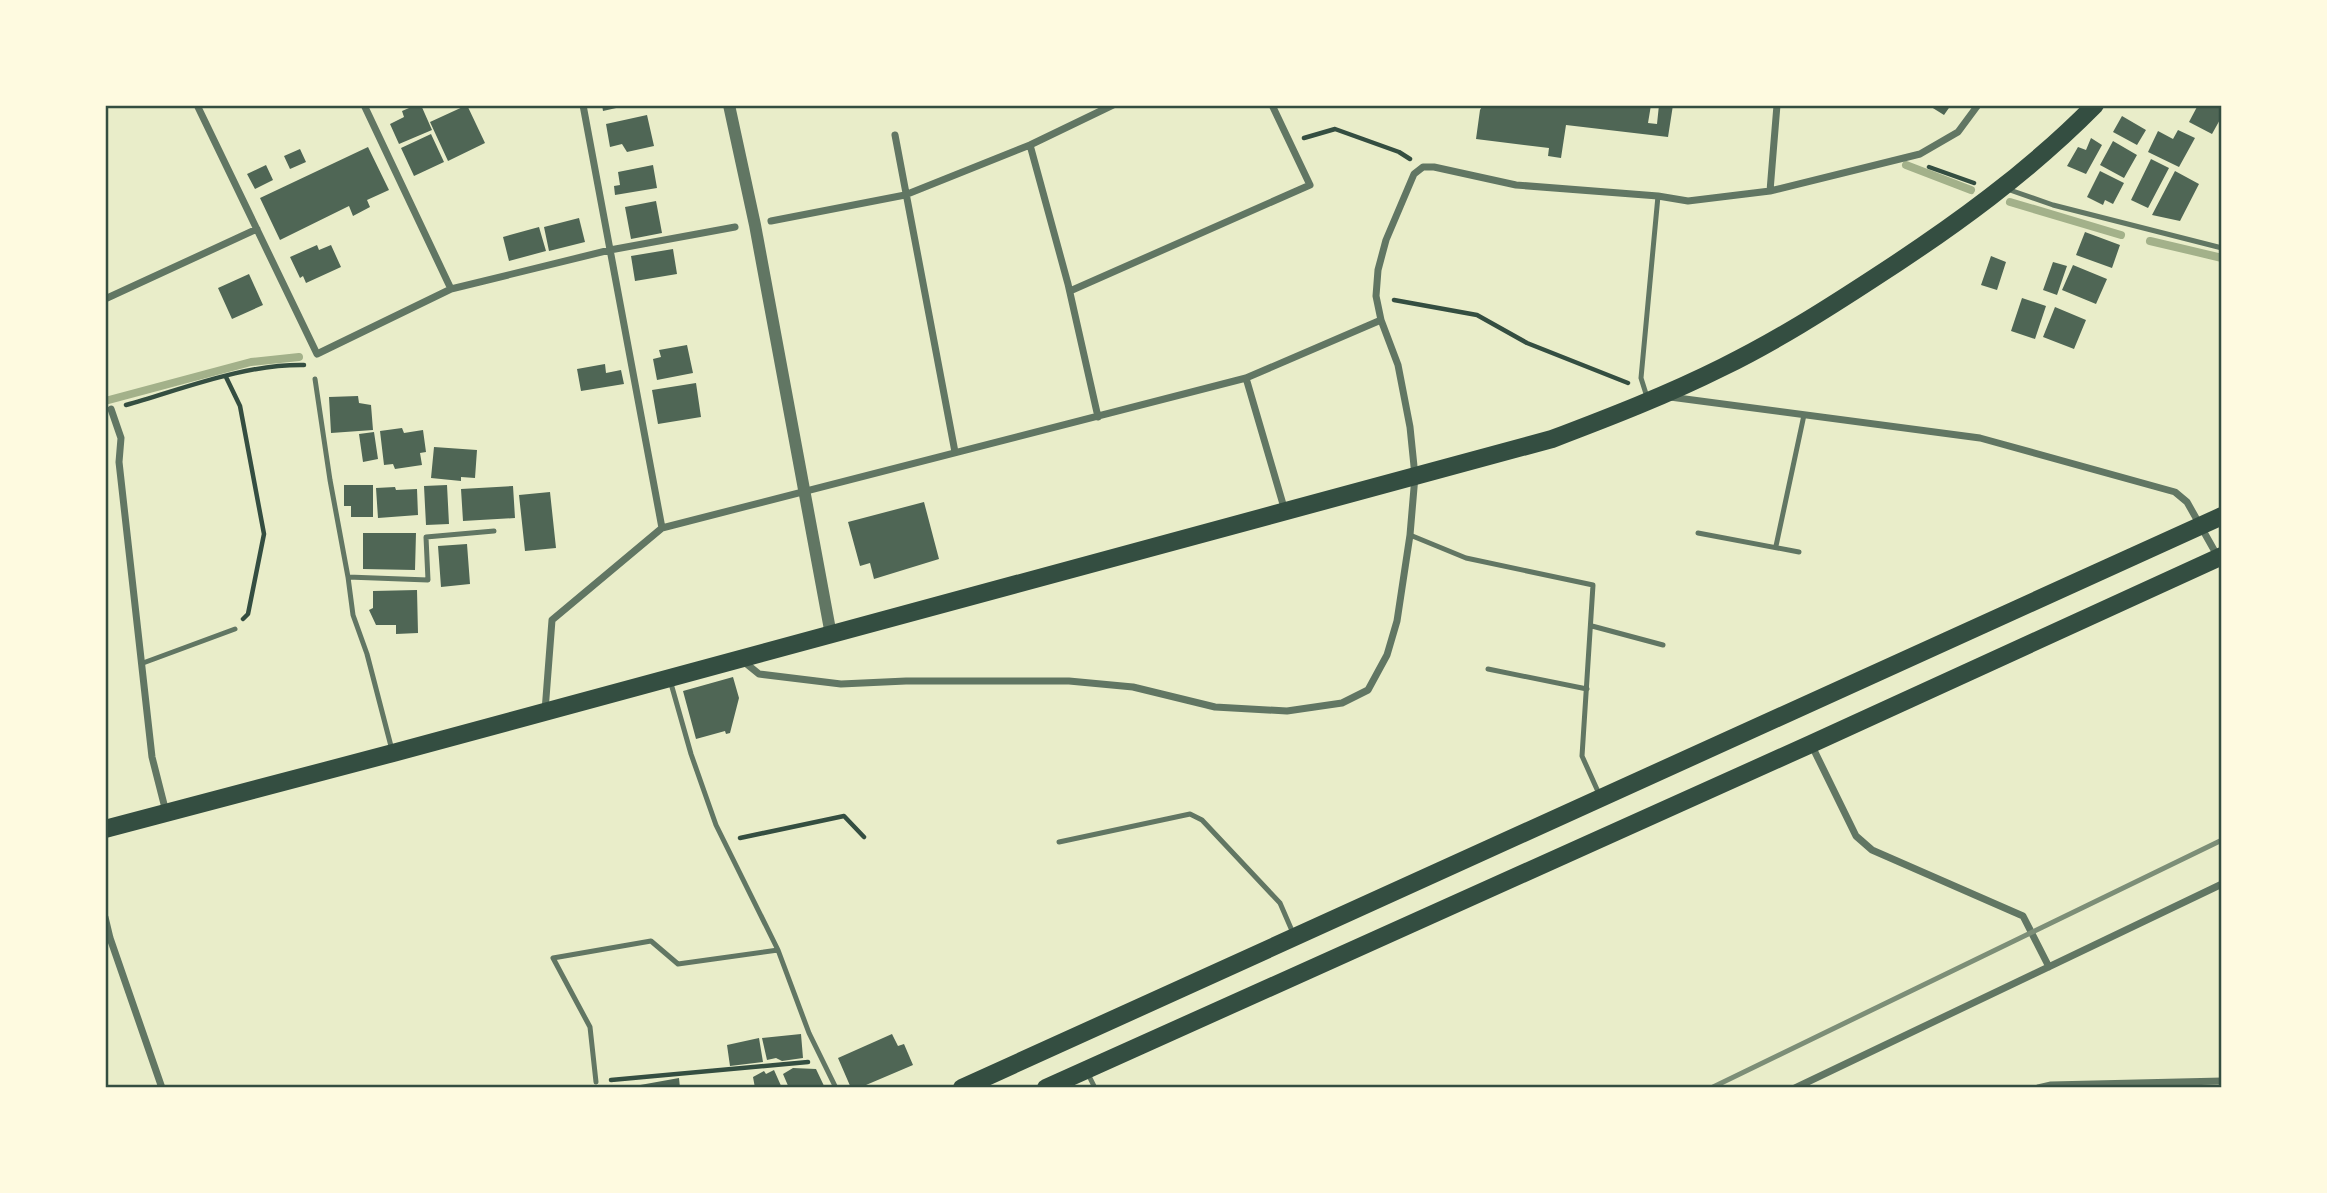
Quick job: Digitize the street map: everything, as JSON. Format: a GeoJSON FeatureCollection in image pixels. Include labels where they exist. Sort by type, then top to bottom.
{"type":"FeatureCollection","features":[{"type":"Feature","properties":{"kind":"main road"},"geometry":{"type":"LineString","coordinates":[[105,828],[393,753],[1552,439],[1726,366],[1815,316],[1916,251],[2001,190],[2095,105]]}},
{"type":"Feature","properties":{"kind":"main road"},"geometry":{"type":"LineString","coordinates":[[962,1088],[2222,516]]}},
{"type":"Feature","properties":{"kind":"main road"},"geometry":{"type":"LineString","coordinates":[[1046,1088],[2220,557]]}},
{"type":"Feature","properties":{"kind":"street"},"geometry":{"type":"LineString","coordinates":[[197,105],[317,354],[451,289],[610,250],[735,227]]}},
{"type":"Feature","properties":{"kind":"street"},"geometry":{"type":"LineString","coordinates":[[375,105],[365,107],[451,289]]}},
{"type":"Feature","properties":{"kind":"street"},"geometry":{"type":"LineString","coordinates":[[583,105],[662,528]]}},
{"type":"Feature","properties":{"kind":"street"},"geometry":{"type":"LineString","coordinates":[[729,105],[757,238],[831,635]]}},
{"type":"Feature","properties":{"kind":"street"},"geometry":{"type":"LineString","coordinates":[[771,221],[905,195],[1030,145],[1113,105]]}},
{"type":"Feature","properties":{"kind":"street"},"geometry":{"type":"LineString","coordinates":[[1070,291],[1310,185],[1272,105]]}},
{"type":"Feature","properties":{"kind":"street"},"geometry":{"type":"LineString","coordinates":[[1770,191],[1777,105]]}},
{"type":"Feature","properties":{"kind":"street"},"geometry":{"type":"LineString","coordinates":[[741,659],[759,674],[841,684],[906,681],[1069,681],[1133,687],[1215,707],[1287,711],[1342,703],[1368,690],[1387,655],[1396,621],[1410,535],[1415,476],[1410,427],[1398,365],[1381,320],[1376,296],[1378,270],[1385,240],[1415,174],[1423,167],[1434,167],[1516,185],[1658,196],[1688,201],[1770,191],[1920,155],[1958,132],[1978,105]]}},
{"type":"Feature","properties":{"kind":"street"},"geometry":{"type":"LineString","coordinates":[[895,135],[955,452]]}},
{"type":"Feature","properties":{"kind":"street"},"geometry":{"type":"LineString","coordinates":[[1030,145],[1070,291],[1098,417]]}},
{"type":"Feature","properties":{"kind":"street"},"geometry":{"type":"LineString","coordinates":[[105,299],[257,229]]}},
{"type":"Feature","properties":{"kind":"street"},"geometry":{"type":"LineString","coordinates":[[545,711],[552,621],[662,528],[1246,378],[1381,320]]}},
{"type":"Feature","properties":{"kind":"street"},"geometry":{"type":"LineString","coordinates":[[1246,378],[1285,511]]}},
{"type":"Feature","properties":{"kind":"street"},"geometry":{"type":"LineString","coordinates":[[1652,395],[1980,438],[2175,492],[2187,502],[2220,557]]}},
{"type":"Feature","properties":{"kind":"street"},"geometry":{"type":"LineString","coordinates":[[111,409],[121,438],[119,462],[152,757],[166,812]]}},
{"type":"Feature","properties":{"kind":"street"},"geometry":{"type":"LineString","coordinates":[[1811,744],[1856,836],[1872,850],[2023,916],[2049,967]]}},
{"type":"Feature","properties":{"kind":"street"},"geometry":{"type":"LineString","coordinates":[[1796,1088],[2222,884]]}},
{"type":"Feature","properties":{"kind":"street"},"geometry":{"type":"LineString","coordinates":[[105,917],[162,1088]]}},
{"type":"Feature","properties":{"kind":"street"},"geometry":{"type":"LineString","coordinates":[[2038,1088],[2051,1085],[2222,1081]]}},
{"type":"Feature","properties":{"kind":"lane"},"geometry":{"type":"LineString","coordinates":[[2001,190],[2222,248]]}},
{"type":"Feature","properties":{"kind":"lane"},"geometry":{"type":"LineString","coordinates":[[1652,395],[1641,378],[1658,196]]}},
{"type":"Feature","properties":{"kind":"lane"},"geometry":{"type":"LineString","coordinates":[[315,379],[353,615],[367,654],[393,753]]}},
{"type":"Feature","properties":{"kind":"lane"},"geometry":{"type":"LineString","coordinates":[[1776,546],[1804,415]]}},
{"type":"Feature","properties":{"kind":"lane"},"geometry":{"type":"LineString","coordinates":[[348,577],[428,580],[426,537],[494,531]]}},
{"type":"Feature","properties":{"kind":"lane"},"geometry":{"type":"LineString","coordinates":[[1698,533],[1799,552]]}},
{"type":"Feature","properties":{"kind":"lane"},"geometry":{"type":"LineString","coordinates":[[1410,535],[1466,558],[1593,584],[1581,756],[1601,799]]}},
{"type":"Feature","properties":{"kind":"lane"},"geometry":{"type":"LineString","coordinates":[[1592,626],[1663,645]]}},
{"type":"Feature","properties":{"kind":"lane"},"geometry":{"type":"LineString","coordinates":[[143,663],[235,629]]}},
{"type":"Feature","properties":{"kind":"lane"},"geometry":{"type":"LineString","coordinates":[[1488,669],[1587,689]]}},
{"type":"Feature","properties":{"kind":"lane"},"geometry":{"type":"LineString","coordinates":[[669,677],[691,754],[724,842],[778,950],[809,1033],[836,1088]]}},
{"type":"Feature","properties":{"kind":"lane"},"geometry":{"type":"LineString","coordinates":[[1059,842],[1190,814],[1202,820],[1280,903],[1295,937]]}},
{"type":"Feature","properties":{"kind":"lane"},"geometry":{"type":"LineString","coordinates":[[596,1082],[590,1027],[553,958],[651,941],[678,964],[778,950]]}},
{"type":"Feature","properties":{"kind":"lane"},"geometry":{"type":"LineString","coordinates":[[1086,1070],[1095,1088]]}},
{"type":"Feature","properties":{"kind":"path"},"geometry":{"type":"LineString","coordinates":[[1290,142],[1335,130],[1399,152],[1423,167]]}},
{"type":"Feature","properties":{"kind":"path"},"geometry":{"type":"LineString","coordinates":[[1905,158],[2001,190]]}},
{"type":"Feature","properties":{"kind":"path"},"geometry":{"type":"LineString","coordinates":[[1376,296],[1477,315],[1527,343],[1652,395]]}},
{"type":"Feature","properties":{"kind":"path"},"geometry":{"type":"LineString","coordinates":[[111,409],[279,365],[305,365],[315,379]]}},
{"type":"Feature","properties":{"kind":"path"},"geometry":{"type":"LineString","coordinates":[[226,377],[240,406],[264,534],[248,614],[235,629]]}},
{"type":"Feature","properties":{"kind":"path"},"geometry":{"type":"LineString","coordinates":[[724,842],[844,816],[864,837]]}},
{"type":"Feature","properties":{"kind":"path"},"geometry":{"type":"LineString","coordinates":[[596,1082],[666,1073],[822,1060]]}},
{"type":"Feature","properties":{"kind":"building"},"geometry":{"type":"Polygon","coordinates":[[[421,105],[432,130],[399,144],[390,124],[404,117],[402,111],[421,105]]]}},
{"type":"Feature","properties":{"kind":"building"},"geometry":{"type":"Polygon","coordinates":[[[467,105],[485,143],[448,161],[430,122],[467,105]]]}},
{"type":"Feature","properties":{"kind":"building"},"geometry":{"type":"Polygon","coordinates":[[[602,105],[625,105],[625,106],[603,111],[602,105]]]}},
{"type":"Feature","properties":{"kind":"building"},"geometry":{"type":"Polygon","coordinates":[[[1483,105],[1651,105],[1648,123],[1657,124],[1659,105],[1673,105],[1668,137],[1566,125],[1561,158],[1548,156],[1549,148],[1476,139],[1483,105]]]}},
{"type":"Feature","properties":{"kind":"building"},"geometry":{"type":"Polygon","coordinates":[[[1928,105],[1951,105],[1944,115],[1928,105]]]}},
{"type":"Feature","properties":{"kind":"building"},"geometry":{"type":"Polygon","coordinates":[[[2198,105],[2222,105],[2222,116],[2212,134],[2189,122],[2198,105]]]}},
{"type":"Feature","properties":{"kind":"building"},"geometry":{"type":"Polygon","coordinates":[[[647,115],[654,146],[627,152],[622,144],[610,147],[606,124],[647,115]]]}},
{"type":"Feature","properties":{"kind":"building"},"geometry":{"type":"Polygon","coordinates":[[[2122,116],[2146,130],[2137,145],[2113,132],[2122,116]]]}},
{"type":"Feature","properties":{"kind":"building"},"geometry":{"type":"Polygon","coordinates":[[[2178,130],[2195,138],[2179,167],[2148,152],[2158,131],[2173,139],[2178,130]]]}},
{"type":"Feature","properties":{"kind":"building"},"geometry":{"type":"Polygon","coordinates":[[[431,134],[444,162],[414,176],[401,148],[431,134]]]}},
{"type":"Feature","properties":{"kind":"building"},"geometry":{"type":"Polygon","coordinates":[[[2091,138],[2102,145],[2086,174],[2067,166],[2078,147],[2086,150],[2091,138]]]}},
{"type":"Feature","properties":{"kind":"building"},"geometry":{"type":"Polygon","coordinates":[[[2113,141],[2137,155],[2124,178],[2100,165],[2113,141]]]}},
{"type":"Feature","properties":{"kind":"building"},"geometry":{"type":"Polygon","coordinates":[[[368,147],[389,190],[367,200],[370,207],[353,216],[349,206],[280,240],[260,198],[368,147]]]}},
{"type":"Feature","properties":{"kind":"building"},"geometry":{"type":"Polygon","coordinates":[[[300,149],[306,162],[290,169],[284,156],[300,149]]]}},
{"type":"Feature","properties":{"kind":"building"},"geometry":{"type":"Polygon","coordinates":[[[2151,159],[2169,168],[2148,208],[2131,200],[2151,159]]]}},
{"type":"Feature","properties":{"kind":"building"},"geometry":{"type":"Polygon","coordinates":[[[266,165],[273,180],[255,189],[247,174],[266,165]]]}},
{"type":"Feature","properties":{"kind":"building"},"geometry":{"type":"Polygon","coordinates":[[[653,165],[657,188],[615,195],[614,186],[620,185],[618,172],[653,165]]]}},
{"type":"Feature","properties":{"kind":"building"},"geometry":{"type":"Polygon","coordinates":[[[2100,171],[2124,183],[2113,204],[2105,200],[2103,205],[2087,197],[2100,171]]]}},
{"type":"Feature","properties":{"kind":"building"},"geometry":{"type":"Polygon","coordinates":[[[2175,171],[2199,184],[2180,221],[2152,215],[2175,171]]]}},
{"type":"Feature","properties":{"kind":"building"},"geometry":{"type":"Polygon","coordinates":[[[656,201],[662,233],[631,239],[625,207],[656,201]]]}},
{"type":"Feature","properties":{"kind":"building"},"geometry":{"type":"Polygon","coordinates":[[[579,218],[585,242],[549,251],[544,227],[579,218]]]}},
{"type":"Feature","properties":{"kind":"building"},"geometry":{"type":"Polygon","coordinates":[[[539,227],[546,251],[509,261],[503,237],[539,227]]]}},
{"type":"Feature","properties":{"kind":"building"},"geometry":{"type":"Polygon","coordinates":[[[2085,232],[2120,245],[2112,268],[2076,255],[2085,232]]]}},
{"type":"Feature","properties":{"kind":"building"},"geometry":{"type":"Polygon","coordinates":[[[317,245],[319,250],[331,245],[341,267],[306,283],[303,276],[300,278],[290,257],[317,245]]]}},
{"type":"Feature","properties":{"kind":"building"},"geometry":{"type":"Polygon","coordinates":[[[673,249],[677,274],[635,281],[631,256],[673,249]]]}},
{"type":"Feature","properties":{"kind":"building"},"geometry":{"type":"Polygon","coordinates":[[[1991,256],[2006,262],[1997,290],[1981,285],[1991,256]]]}},
{"type":"Feature","properties":{"kind":"building"},"geometry":{"type":"Polygon","coordinates":[[[2053,262],[2067,266],[2057,295],[2043,290],[2053,262]]]}},
{"type":"Feature","properties":{"kind":"building"},"geometry":{"type":"Polygon","coordinates":[[[2073,265],[2107,279],[2096,304],[2062,290],[2073,265]]]}},
{"type":"Feature","properties":{"kind":"building"},"geometry":{"type":"Polygon","coordinates":[[[249,274],[263,305],[232,319],[218,288],[249,274]]]}},
{"type":"Feature","properties":{"kind":"building"},"geometry":{"type":"Polygon","coordinates":[[[2022,298],[2046,306],[2035,339],[2011,331],[2022,298]]]}},
{"type":"Feature","properties":{"kind":"building"},"geometry":{"type":"Polygon","coordinates":[[[2055,307],[2086,320],[2074,349],[2043,337],[2055,307]]]}},
{"type":"Feature","properties":{"kind":"building"},"geometry":{"type":"Polygon","coordinates":[[[687,345],[693,373],[657,380],[653,359],[661,357],[659,350],[687,345]]]}},
{"type":"Feature","properties":{"kind":"building"},"geometry":{"type":"Polygon","coordinates":[[[605,364],[606,373],[621,370],[624,384],[581,391],[577,369],[605,364]]]}},
{"type":"Feature","properties":{"kind":"building"},"geometry":{"type":"Polygon","coordinates":[[[696,383],[701,417],[658,424],[652,390],[696,383]]]}},
{"type":"Feature","properties":{"kind":"building"},"geometry":{"type":"Polygon","coordinates":[[[358,396],[359,403],[371,405],[373,430],[331,433],[329,397],[358,396]]]}},
{"type":"Feature","properties":{"kind":"building"},"geometry":{"type":"Polygon","coordinates":[[[402,428],[404,433],[423,430],[426,452],[420,453],[422,465],[395,469],[393,464],[384,465],[380,431],[402,428]]]}},
{"type":"Feature","properties":{"kind":"building"},"geometry":{"type":"Polygon","coordinates":[[[374,432],[378,459],[363,462],[359,434],[374,432]]]}},
{"type":"Feature","properties":{"kind":"building"},"geometry":{"type":"Polygon","coordinates":[[[434,447],[477,450],[475,478],[461,477],[461,481],[431,478],[434,447]]]}},
{"type":"Feature","properties":{"kind":"building"},"geometry":{"type":"Polygon","coordinates":[[[344,485],[373,485],[373,517],[351,517],[351,506],[344,506],[344,485]]]}},
{"type":"Feature","properties":{"kind":"building"},"geometry":{"type":"Polygon","coordinates":[[[447,485],[449,524],[426,525],[424,486],[447,485]]]}},
{"type":"Feature","properties":{"kind":"building"},"geometry":{"type":"Polygon","coordinates":[[[513,486],[515,518],[463,521],[461,489],[513,486]]]}},
{"type":"Feature","properties":{"kind":"building"},"geometry":{"type":"Polygon","coordinates":[[[395,487],[396,490],[417,489],[418,515],[378,518],[376,488],[395,487]]]}},
{"type":"Feature","properties":{"kind":"building"},"geometry":{"type":"Polygon","coordinates":[[[550,492],[556,548],[525,551],[519,495],[550,492]]]}},
{"type":"Feature","properties":{"kind":"building"},"geometry":{"type":"Polygon","coordinates":[[[924,502],[939,559],[874,579],[870,563],[860,566],[848,522],[924,502]]]}},
{"type":"Feature","properties":{"kind":"building"},"geometry":{"type":"Polygon","coordinates":[[[363,533],[416,533],[415,570],[363,569],[363,533]]]}},
{"type":"Feature","properties":{"kind":"building"},"geometry":{"type":"Polygon","coordinates":[[[467,544],[470,584],[441,587],[438,546],[467,544]]]}},
{"type":"Feature","properties":{"kind":"building"},"geometry":{"type":"Polygon","coordinates":[[[417,590],[418,633],[396,634],[396,625],[376,625],[369,610],[373,608],[373,591],[417,590]]]}},
{"type":"Feature","properties":{"kind":"building"},"geometry":{"type":"Polygon","coordinates":[[[733,677],[739,698],[730,733],[726,734],[725,731],[696,739],[683,691],[733,677]]]}},
{"type":"Feature","properties":{"kind":"building"},"geometry":{"type":"Polygon","coordinates":[[[801,1034],[803,1058],[767,1060],[762,1038],[801,1034]]]}},
{"type":"Feature","properties":{"kind":"building"},"geometry":{"type":"Polygon","coordinates":[[[892,1034],[898,1046],[904,1044],[913,1065],[859,1088],[851,1088],[838,1058],[892,1034]]]}},
{"type":"Feature","properties":{"kind":"building"},"geometry":{"type":"Polygon","coordinates":[[[759,1038],[763,1062],[730,1066],[727,1045],[759,1038]]]}},
{"type":"Feature","properties":{"kind":"building"},"geometry":{"type":"Polygon","coordinates":[[[793,1068],[816,1069],[825,1088],[789,1088],[783,1074],[793,1068]]]}},
{"type":"Feature","properties":{"kind":"building"},"geometry":{"type":"Polygon","coordinates":[[[774,1070],[782,1088],[755,1088],[753,1077],[764,1071],[766,1074],[774,1070]]]}},
{"type":"Feature","properties":{"kind":"building"},"geometry":{"type":"Polygon","coordinates":[[[679,1078],[680,1088],[629,1088],[629,1087],[679,1078]]]}},
{"type":"Feature","properties":{"kind":"waterway"},"geometry":{"type":"LineString","coordinates":[[1906,165],[1971,190]]}},
{"type":"Feature","properties":{"kind":"waterway"},"geometry":{"type":"LineString","coordinates":[[2010,202],[2121,235]]}},
{"type":"Feature","properties":{"kind":"waterway"},"geometry":{"type":"LineString","coordinates":[[2150,241],[2222,258]]}},
{"type":"Feature","properties":{"kind":"waterway"},"geometry":{"type":"LineString","coordinates":[[105,401],[251,362],[299,357]]}},
{"type":"Feature","properties":{"kind":"railway"},"geometry":{"type":"LineString","coordinates":[[1711,1088],[2222,840]]}}]}
